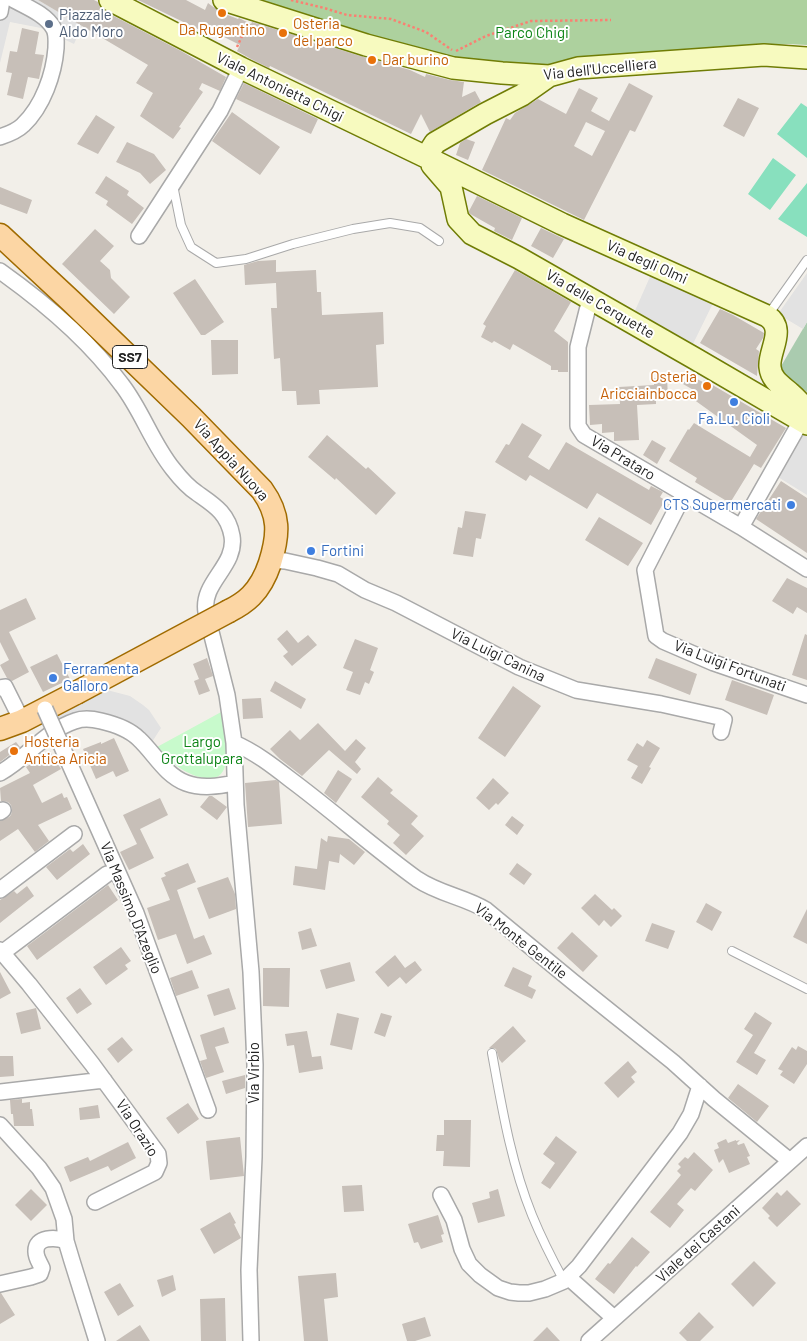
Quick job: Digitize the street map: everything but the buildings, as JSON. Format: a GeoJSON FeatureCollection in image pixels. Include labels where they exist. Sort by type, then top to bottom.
{"type":"FeatureCollection","features":[{"type":"Feature","properties":{"kind":"main road","name":"Via Appia Nuova"},"geometry":{"type":"LineString","coordinates":[[0,235],[191,417],[262,490],[270,504],[277,524],[276,539],[264,579],[243,603],[22,721],[0,729]]}},
{"type":"Feature","properties":{"kind":"street"},"geometry":{"type":"LineString","coordinates":[[0,12],[2,0]]}},
{"type":"Feature","properties":{"kind":"street"},"geometry":{"type":"LineString","coordinates":[[0,137],[20,128],[30,118],[50,80],[55,54],[56,36],[54,28],[39,14],[14,0]]}},
{"type":"Feature","properties":{"kind":"street","name":"Viale Antonietta Chigi"},"geometry":{"type":"LineString","coordinates":[[110,0],[235,66],[426,157]]}},
{"type":"Feature","properties":{"kind":"street","name":"Via dell'Uccelliera"},"geometry":{"type":"LineString","coordinates":[[224,0],[366,46],[452,68],[502,73],[549,76],[578,68],[764,55],[807,58]]}},
{"type":"Feature","properties":{"kind":"street"},"geometry":{"type":"LineString","coordinates":[[139,236],[220,111],[235,66]]}},
{"type":"Feature","properties":{"kind":"street"},"geometry":{"type":"LineString","coordinates":[[426,157],[435,143],[522,95],[549,76]]}},
{"type":"Feature","properties":{"kind":"street","name":"Via delle Cerquette"},"geometry":{"type":"LineString","coordinates":[[426,157],[451,187],[458,219],[472,234],[519,258],[805,419]]}},
{"type":"Feature","properties":{"kind":"street","name":"Via degli Olmi"},"geometry":{"type":"LineString","coordinates":[[426,157],[562,224],[767,316]]}},
{"type":"Feature","properties":{"kind":"street"},"geometry":{"type":"LineString","coordinates":[[0,271],[74,331],[102,360],[128,394],[160,451],[173,470],[193,490],[214,504],[225,519],[232,535],[232,549],[226,564],[205,600],[206,612],[227,695],[234,743],[235,783],[202,787],[186,783],[172,775],[137,738],[114,725],[92,719],[76,720],[58,729],[10,768],[0,773]]}},
{"type":"Feature","properties":{"kind":"street","name":"Via Prataro"},"geometry":{"type":"LineString","coordinates":[[590,299],[578,347],[578,426],[584,435],[741,527],[807,569]]}},
{"type":"Feature","properties":{"kind":"street"},"geometry":{"type":"LineString","coordinates":[[741,527],[805,419],[797,400],[779,384],[772,374],[770,360],[776,332],[774,323],[767,316]]}},
{"type":"Feature","properties":{"kind":"street","name":"Via Luigi Fortunati"},"geometry":{"type":"LineString","coordinates":[[684,494],[645,570],[656,636],[663,641],[714,662],[807,695]]}},
{"type":"Feature","properties":{"kind":"street","name":"Via Luigi Canina"},"geometry":{"type":"LineString","coordinates":[[270,560],[285,560],[338,574],[365,590],[396,603],[519,666],[576,690],[661,704],[719,717],[724,720],[720,732]]}},
{"type":"Feature","properties":{"kind":"street"},"geometry":{"type":"LineString","coordinates":[[2,684],[22,721]]}},
{"type":"Feature","properties":{"kind":"street","name":"Via Massimo D'Azeglio"},"geometry":{"type":"LineString","coordinates":[[45,709],[136,913],[208,1110]]}},
{"type":"Feature","properties":{"kind":"street","name":"Via Monte Gentile"},"geometry":{"type":"LineString","coordinates":[[234,743],[252,751],[272,765],[420,880],[486,910],[673,1062],[790,1161]]}},
{"type":"Feature","properties":{"kind":"street","name":"Via Virbio"},"geometry":{"type":"LineString","coordinates":[[235,783],[250,950],[254,1029],[254,1157],[249,1270],[250,1341]]}},
{"type":"Feature","properties":{"kind":"street"},"geometry":{"type":"LineString","coordinates":[[0,890],[74,834]]}},
{"type":"Feature","properties":{"kind":"street"},"geometry":{"type":"LineString","coordinates":[[1,951],[107,874]]}},
{"type":"Feature","properties":{"kind":"street","name":"Via Orazio"},"geometry":{"type":"LineString","coordinates":[[1,951],[30,984],[104,1080],[159,1158],[159,1164],[155,1172],[95,1202]]}},
{"type":"Feature","properties":{"kind":"street"},"geometry":{"type":"LineString","coordinates":[[0,1092],[104,1080]]}},
{"type":"Feature","properties":{"kind":"street"},"geometry":{"type":"LineString","coordinates":[[441,1195],[454,1220],[462,1249],[468,1260],[494,1286],[510,1292],[528,1292],[550,1287],[566,1279],[585,1259],[676,1139],[691,1114],[700,1086]]}},
{"type":"Feature","properties":{"kind":"street"},"geometry":{"type":"LineString","coordinates":[[0,1125],[39,1168],[53,1188],[64,1219],[66,1241],[96,1341]]}},
{"type":"Feature","properties":{"kind":"street","name":"Viale dei Castani"},"geometry":{"type":"LineString","coordinates":[[589,1341],[807,1146]]}},
{"type":"Feature","properties":{"kind":"street"},"geometry":{"type":"LineString","coordinates":[[0,1284],[40,1274],[42,1268],[36,1251],[38,1245],[43,1240],[55,1238],[66,1241]]}},
{"type":"Feature","properties":{"kind":"street"},"geometry":{"type":"LineString","coordinates":[[566,1279],[614,1318]]}},
{"type":"Feature","properties":{"kind":"lane"},"geometry":{"type":"LineString","coordinates":[[173,185],[181,225],[191,247],[216,264],[246,260],[293,244],[353,229],[390,223],[420,228],[440,241]]}},
{"type":"Feature","properties":{"kind":"lane"},"geometry":{"type":"LineString","coordinates":[[767,316],[807,260]]}},
{"type":"Feature","properties":{"kind":"lane"},"geometry":{"type":"LineString","coordinates":[[732,951],[807,989]]}},
{"type":"Feature","properties":{"kind":"lane"},"geometry":{"type":"LineString","coordinates":[[492,1053],[508,1140],[519,1179],[547,1249],[566,1279]]}},
{"type":"Feature","properties":{"kind":"path"},"geometry":{"type":"LineString","coordinates":[[292,0],[347,15],[391,20],[426,32],[454,52],[486,36],[530,21],[612,20]]}},
{"type":"Feature","properties":{"kind":"path"},"geometry":{"type":"LineString","coordinates":[[235,66],[254,10]]}},
{"type":"Feature","properties":{"kind":"green space","name":"Parco Chigi"},"geometry":{"type":"Polygon","coordinates":[[[256,0],[807,0],[807,45],[788,44],[660,52],[572,60],[543,66],[449,60],[256,0]]]}},
{"type":"Feature","properties":{"kind":"green space"},"geometry":{"type":"Polygon","coordinates":[[[801,103],[807,107],[807,158],[777,134],[801,103]]]}},
{"type":"Feature","properties":{"kind":"green space"},"geometry":{"type":"Polygon","coordinates":[[[773,158],[796,175],[770,210],[748,194],[773,158]]]}},
{"type":"Feature","properties":{"kind":"green space"},"geometry":{"type":"Polygon","coordinates":[[[807,183],[807,237],[778,219],[807,183]]]}},
{"type":"Feature","properties":{"kind":"green space"},"geometry":{"type":"Polygon","coordinates":[[[807,322],[807,392],[777,373],[807,322]]]}},
{"type":"Feature","properties":{"kind":"green space","name":"Largo Grottalupara"},"geometry":{"type":"Polygon","coordinates":[[[223,711],[227,752],[222,773],[216,777],[202,778],[186,771],[173,763],[157,747],[223,711]]]}},
{"type":"Feature","properties":{"kind":"shaded area","name":"Piazzale Aldo Moro"},"geometry":{"type":"Polygon","coordinates":[[[0,0],[38,0],[82,26],[74,44],[41,28],[10,22],[0,63],[0,0]]]}},
{"type":"Feature","properties":{"kind":"shaded area"},"geometry":{"type":"Polygon","coordinates":[[[653,270],[715,299],[692,346],[634,313],[653,270]]]}},
{"type":"Feature","properties":{"kind":"shaded area"},"geometry":{"type":"Polygon","coordinates":[[[807,273],[807,322],[803,329],[778,314],[807,273]]]}},
{"type":"Feature","properties":{"kind":"shaded area"},"geometry":{"type":"Polygon","coordinates":[[[805,432],[807,433],[807,495],[778,477],[805,432]]]}},
{"type":"Feature","properties":{"kind":"shaded area"},"geometry":{"type":"Polygon","coordinates":[[[107,690],[130,696],[149,710],[161,728],[152,742],[135,725],[105,714],[94,713],[60,723],[56,715],[98,691],[107,690]]]}},
{"type":"Feature","properties":{"kind":"place","name":"Da Rugantino"},"geometry":{"type":"Point","coordinates":[222,13]}},
{"type":"Feature","properties":{"kind":"place","name":"Piazzale Aldo Moro"},"geometry":{"type":"Point","coordinates":[49,24]}},
{"type":"Feature","properties":{"kind":"place","name":"Osteria del parco"},"geometry":{"type":"Point","coordinates":[283,33]}},
{"type":"Feature","properties":{"kind":"place","name":"Dar burino"},"geometry":{"type":"Point","coordinates":[372,60]}},
{"type":"Feature","properties":{"kind":"place","name":"Osteria Aricciainbocca"},"geometry":{"type":"Point","coordinates":[707,386]}},
{"type":"Feature","properties":{"kind":"place","name":"Fa.Lu. Cioli"},"geometry":{"type":"Point","coordinates":[734,402]}},
{"type":"Feature","properties":{"kind":"place","name":"CTS Supermercati"},"geometry":{"type":"Point","coordinates":[791,505]}},
{"type":"Feature","properties":{"kind":"place","name":"Fortini"},"geometry":{"type":"Point","coordinates":[311,551]}},
{"type":"Feature","properties":{"kind":"place","name":"Ferramenta Galloro"},"geometry":{"type":"Point","coordinates":[53,678]}},
{"type":"Feature","properties":{"kind":"place","name":"Hosteria Antica Aricia"},"geometry":{"type":"Point","coordinates":[14,751]}}]}
